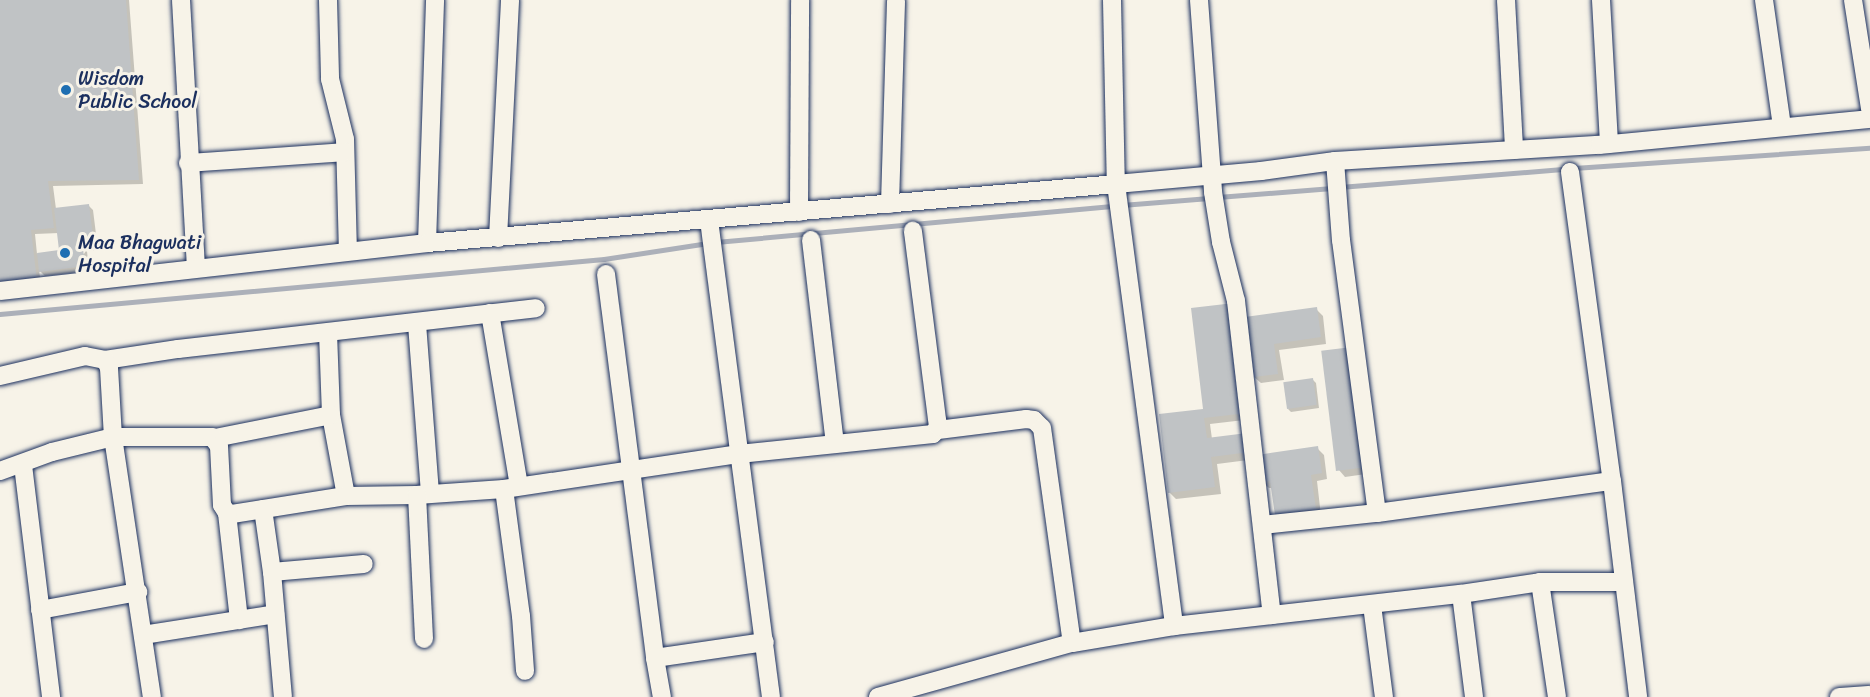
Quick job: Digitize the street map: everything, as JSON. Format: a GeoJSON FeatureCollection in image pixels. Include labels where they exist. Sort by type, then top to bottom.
{"type":"FeatureCollection","features":[{"type":"Feature","properties":{"kind":"street"},"geometry":{"type":"LineString","coordinates":[[181,0],[188,163],[196,267]]}},
{"type":"Feature","properties":{"kind":"street"},"geometry":{"type":"LineString","coordinates":[[328,0],[330,79],[335,105],[343,126],[348,250]]}},
{"type":"Feature","properties":{"kind":"street"},"geometry":{"type":"LineString","coordinates":[[427,243],[435,0]]}},
{"type":"Feature","properties":{"kind":"street"},"geometry":{"type":"LineString","coordinates":[[498,238],[510,0]]}},
{"type":"Feature","properties":{"kind":"street"},"geometry":{"type":"LineString","coordinates":[[799,212],[800,0]]}},
{"type":"Feature","properties":{"kind":"street"},"geometry":{"type":"LineString","coordinates":[[1112,0],[1118,196],[1174,626]]}},
{"type":"Feature","properties":{"kind":"street"},"geometry":{"type":"LineString","coordinates":[[1199,0],[1212,184],[1236,301],[1272,615]]}},
{"type":"Feature","properties":{"kind":"street"},"geometry":{"type":"LineString","coordinates":[[1506,0],[1514,150]]}},
{"type":"Feature","properties":{"kind":"street"},"geometry":{"type":"LineString","coordinates":[[1601,0],[1609,144]]}},
{"type":"Feature","properties":{"kind":"street"},"geometry":{"type":"LineString","coordinates":[[1764,0],[1782,127]]}},
{"type":"Feature","properties":{"kind":"street"},"geometry":{"type":"LineString","coordinates":[[1853,0],[1870,109]]}},
{"type":"Feature","properties":{"kind":"street"},"geometry":{"type":"LineString","coordinates":[[890,204],[896,1]]}},
{"type":"Feature","properties":{"kind":"street"},"geometry":{"type":"LineString","coordinates":[[0,291],[348,250],[498,238],[710,233],[799,212],[890,204],[1118,196],[1212,184],[1335,177],[1514,150],[1609,144],[1870,119]]}},
{"type":"Feature","properties":{"kind":"street"},"geometry":{"type":"LineString","coordinates":[[188,163],[345,152]]}},
{"type":"Feature","properties":{"kind":"street"},"geometry":{"type":"LineString","coordinates":[[1570,172],[1612,481],[1638,697]]}},
{"type":"Feature","properties":{"kind":"street"},"geometry":{"type":"LineString","coordinates":[[1335,177],[1377,513]]}},
{"type":"Feature","properties":{"kind":"street"},"geometry":{"type":"LineString","coordinates":[[913,231],[938,430]]}},
{"type":"Feature","properties":{"kind":"street"},"geometry":{"type":"LineString","coordinates":[[710,233],[771,697]]}},
{"type":"Feature","properties":{"kind":"street"},"geometry":{"type":"LineString","coordinates":[[811,240],[835,444]]}},
{"type":"Feature","properties":{"kind":"street"},"geometry":{"type":"LineString","coordinates":[[606,274],[633,470],[654,658],[662,697]]}},
{"type":"Feature","properties":{"kind":"street"},"geometry":{"type":"LineString","coordinates":[[3,369],[85,356],[105,360],[178,349],[417,324],[536,308]]}},
{"type":"Feature","properties":{"kind":"street"},"geometry":{"type":"LineString","coordinates":[[490,313],[512,488],[525,671]]}},
{"type":"Feature","properties":{"kind":"street"},"geometry":{"type":"LineString","coordinates":[[417,324],[423,494],[424,639]]}},
{"type":"Feature","properties":{"kind":"street"},"geometry":{"type":"LineString","coordinates":[[328,333],[331,415],[346,496]]}},
{"type":"Feature","properties":{"kind":"street"},"geometry":{"type":"LineString","coordinates":[[105,360],[109,368],[113,437],[152,697]]}},
{"type":"Feature","properties":{"kind":"street"},"geometry":{"type":"LineString","coordinates":[[0,471],[23,465],[45,454],[113,437],[215,438],[331,415]]}},
{"type":"Feature","properties":{"kind":"street"},"geometry":{"type":"LineString","coordinates":[[227,513],[346,496],[512,488],[739,454],[933,434],[938,430],[1026,419],[1034,420],[1042,428],[1072,643]]}},
{"type":"Feature","properties":{"kind":"street"},"geometry":{"type":"LineString","coordinates":[[215,438],[219,446],[222,505],[227,513],[239,620]]}},
{"type":"Feature","properties":{"kind":"street"},"geometry":{"type":"LineString","coordinates":[[23,465],[51,697]]}},
{"type":"Feature","properties":{"kind":"street"},"geometry":{"type":"LineString","coordinates":[[1262,525],[1377,513],[1612,481]]}},
{"type":"Feature","properties":{"kind":"street"},"geometry":{"type":"LineString","coordinates":[[263,509],[272,572],[283,697]]}},
{"type":"Feature","properties":{"kind":"street"},"geometry":{"type":"LineString","coordinates":[[272,572],[364,564]]}},
{"type":"Feature","properties":{"kind":"street"},"geometry":{"type":"LineString","coordinates":[[878,697],[911,693],[1072,643],[1174,626],[1372,605],[1540,582],[1623,582]]}},
{"type":"Feature","properties":{"kind":"street"},"geometry":{"type":"LineString","coordinates":[[1540,582],[1557,697]]}},
{"type":"Feature","properties":{"kind":"street"},"geometry":{"type":"LineString","coordinates":[[40,610],[138,592]]}},
{"type":"Feature","properties":{"kind":"street"},"geometry":{"type":"LineString","coordinates":[[1461,594],[1474,697]]}},
{"type":"Feature","properties":{"kind":"street"},"geometry":{"type":"LineString","coordinates":[[1372,605],[1384,697]]}},
{"type":"Feature","properties":{"kind":"street"},"geometry":{"type":"LineString","coordinates":[[143,635],[275,614]]}},
{"type":"Feature","properties":{"kind":"street"},"geometry":{"type":"LineString","coordinates":[[654,658],[765,642]]}},
{"type":"Feature","properties":{"kind":"street"},"geometry":{"type":"LineString","coordinates":[[1839,697],[1870,695]]}},
{"type":"Feature","properties":{"kind":"building","name":"Wisdom Public School"},"geometry":{"type":"Polygon","coordinates":[[[0,0],[126,0],[139,180],[48,181],[54,228],[31,230],[37,281],[0,282],[0,0]]]}},
{"type":"Feature","properties":{"kind":"building"},"geometry":{"type":"Polygon","coordinates":[[[89,204],[94,245],[83,246],[85,266],[39,272],[37,253],[59,250],[54,208],[89,204]]]}},
{"type":"Feature","properties":{"kind":"building"},"geometry":{"type":"Polygon","coordinates":[[[1234,303],[1247,413],[1204,418],[1207,438],[1247,433],[1250,452],[1211,457],[1215,487],[1168,493],[1159,414],[1203,409],[1191,308],[1234,303]]]}},
{"type":"Feature","properties":{"kind":"building"},"geometry":{"type":"Polygon","coordinates":[[[1317,307],[1321,337],[1274,344],[1278,374],[1253,377],[1245,317],[1317,307]]]}},
{"type":"Feature","properties":{"kind":"building"},"geometry":{"type":"Polygon","coordinates":[[[1352,347],[1367,467],[1336,471],[1321,351],[1352,347]]]}},
{"type":"Feature","properties":{"kind":"building"},"geometry":{"type":"Polygon","coordinates":[[[1313,378],[1317,405],[1287,409],[1283,382],[1313,378]]]}},
{"type":"Feature","properties":{"kind":"building"},"geometry":{"type":"Polygon","coordinates":[[[1318,446],[1322,473],[1311,475],[1316,509],[1275,515],[1270,481],[1261,482],[1257,455],[1318,446]]]}},
{"type":"Feature","properties":{"kind":"waterway"},"geometry":{"type":"LineString","coordinates":[[1574,168],[1870,148]]}},
{"type":"Feature","properties":{"kind":"waterway"},"geometry":{"type":"LineString","coordinates":[[1340,187],[1565,169]]}},
{"type":"Feature","properties":{"kind":"waterway"},"geometry":{"type":"LineString","coordinates":[[1218,197],[1332,188]]}},
{"type":"Feature","properties":{"kind":"waterway"},"geometry":{"type":"LineString","coordinates":[[1122,205],[1209,198]]}},
{"type":"Feature","properties":{"kind":"waterway"},"geometry":{"type":"LineString","coordinates":[[716,242],[1114,206]]}},
{"type":"Feature","properties":{"kind":"waterway"},"geometry":{"type":"LineString","coordinates":[[0,314],[604,259],[708,243]]}},
{"type":"Feature","properties":{"kind":"place","name":"Wisdom Public School"},"geometry":{"type":"Point","coordinates":[66,90]}},
{"type":"Feature","properties":{"kind":"place","name":"Maa Bhagwati Hospital"},"geometry":{"type":"Point","coordinates":[65,253]}}]}
